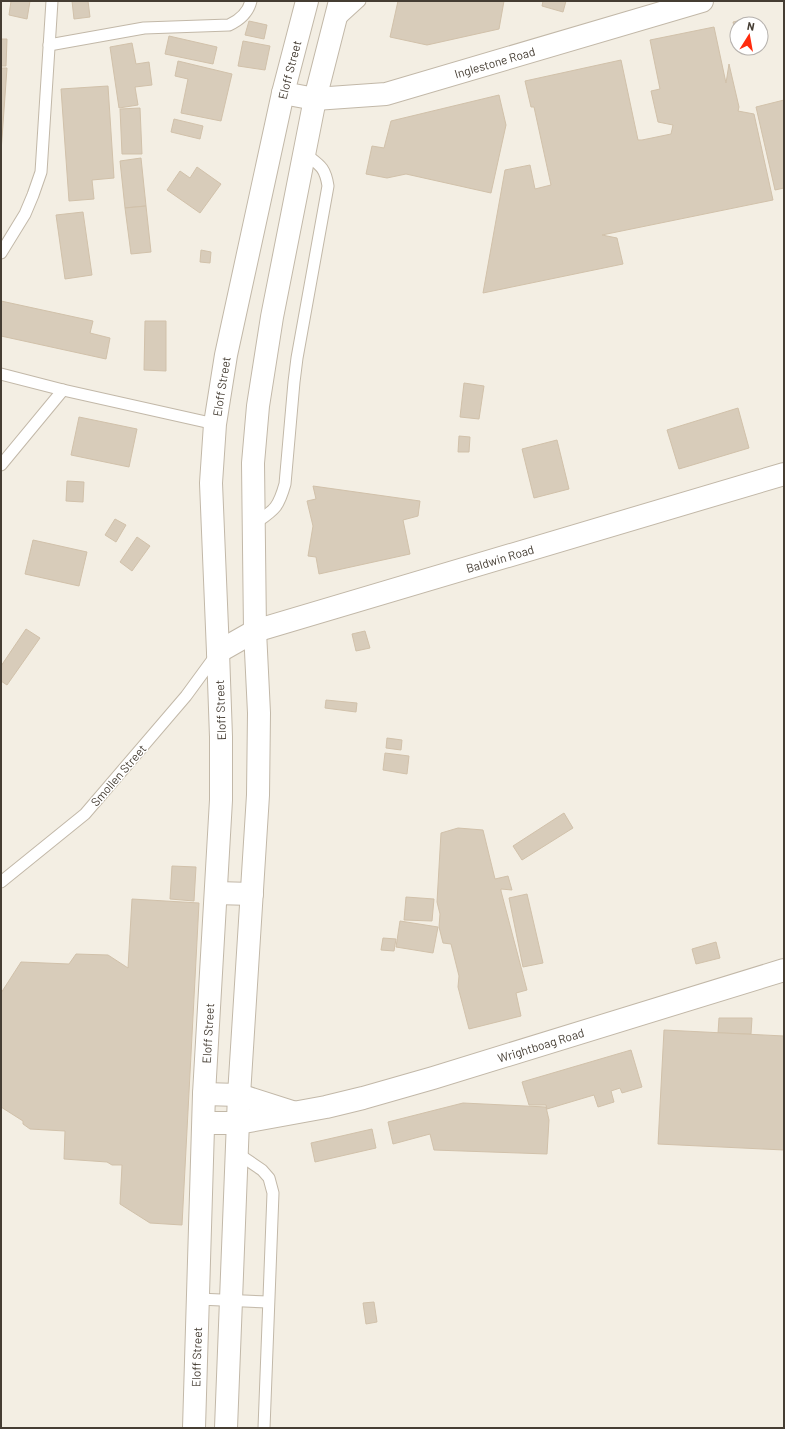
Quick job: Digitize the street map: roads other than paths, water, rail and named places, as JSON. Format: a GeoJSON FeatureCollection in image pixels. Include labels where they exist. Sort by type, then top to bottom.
{"type":"FeatureCollection","features":[{"type":"Feature","properties":{"kind":"street","name":"Eloff Street"},"geometry":{"type":"LineString","coordinates":[[194,1428],[204,1094],[221,792],[221,738],[211,483],[215,424],[226,355],[283,93],[306,1]]}},
{"type":"Feature","properties":{"kind":"street"},"geometry":{"type":"LineString","coordinates":[[226,1428],[239,1095],[258,795],[259,713],[255,631],[253,463],[258,406],[272,317],[315,99],[340,1]]}},
{"type":"Feature","properties":{"kind":"street","name":"Inglestone Road"},"geometry":{"type":"LineString","coordinates":[[283,93],[315,99],[386,94],[702,1]]}},
{"type":"Feature","properties":{"kind":"street","name":"Baldwin Road"},"geometry":{"type":"LineString","coordinates":[[218,652],[255,631],[784,474]]}},
{"type":"Feature","properties":{"kind":"street"},"geometry":{"type":"LineString","coordinates":[[216,894],[252,894]]}},
{"type":"Feature","properties":{"kind":"street","name":"Wrightboag Road"},"geometry":{"type":"LineString","coordinates":[[204,1123],[238,1123],[295,1113],[363,1098],[784,970]]}},
{"type":"Feature","properties":{"kind":"street"},"geometry":{"type":"LineString","coordinates":[[204,1094],[239,1095],[295,1113]]}},
{"type":"Feature","properties":{"kind":"lane"},"geometry":{"type":"LineString","coordinates":[[1,253],[25,214],[41,172],[52,1]]}},
{"type":"Feature","properties":{"kind":"lane"},"geometry":{"type":"LineString","coordinates":[[49,45],[144,28],[229,25],[238,20],[249,10],[251,1]]}},
{"type":"Feature","properties":{"kind":"lane"},"geometry":{"type":"LineString","coordinates":[[335,25],[360,1]]}},
{"type":"Feature","properties":{"kind":"lane"},"geometry":{"type":"LineString","coordinates":[[254,524],[275,509],[285,484],[297,358],[328,186],[326,176],[322,168],[304,153]]}},
{"type":"Feature","properties":{"kind":"lane"},"geometry":{"type":"LineString","coordinates":[[1,374],[62,390],[215,424]]}},
{"type":"Feature","properties":{"kind":"lane"},"geometry":{"type":"LineString","coordinates":[[1,465],[62,390]]}},
{"type":"Feature","properties":{"kind":"lane","name":"Smollen Street"},"geometry":{"type":"LineString","coordinates":[[1,882],[85,814],[186,696],[218,652]]}},
{"type":"Feature","properties":{"kind":"lane"},"geometry":{"type":"LineString","coordinates":[[237,1153],[262,1170],[269,1178],[273,1193],[264,1428]]}},
{"type":"Feature","properties":{"kind":"lane"},"geometry":{"type":"LineString","coordinates":[[198,1299],[268,1302]]}}]}
